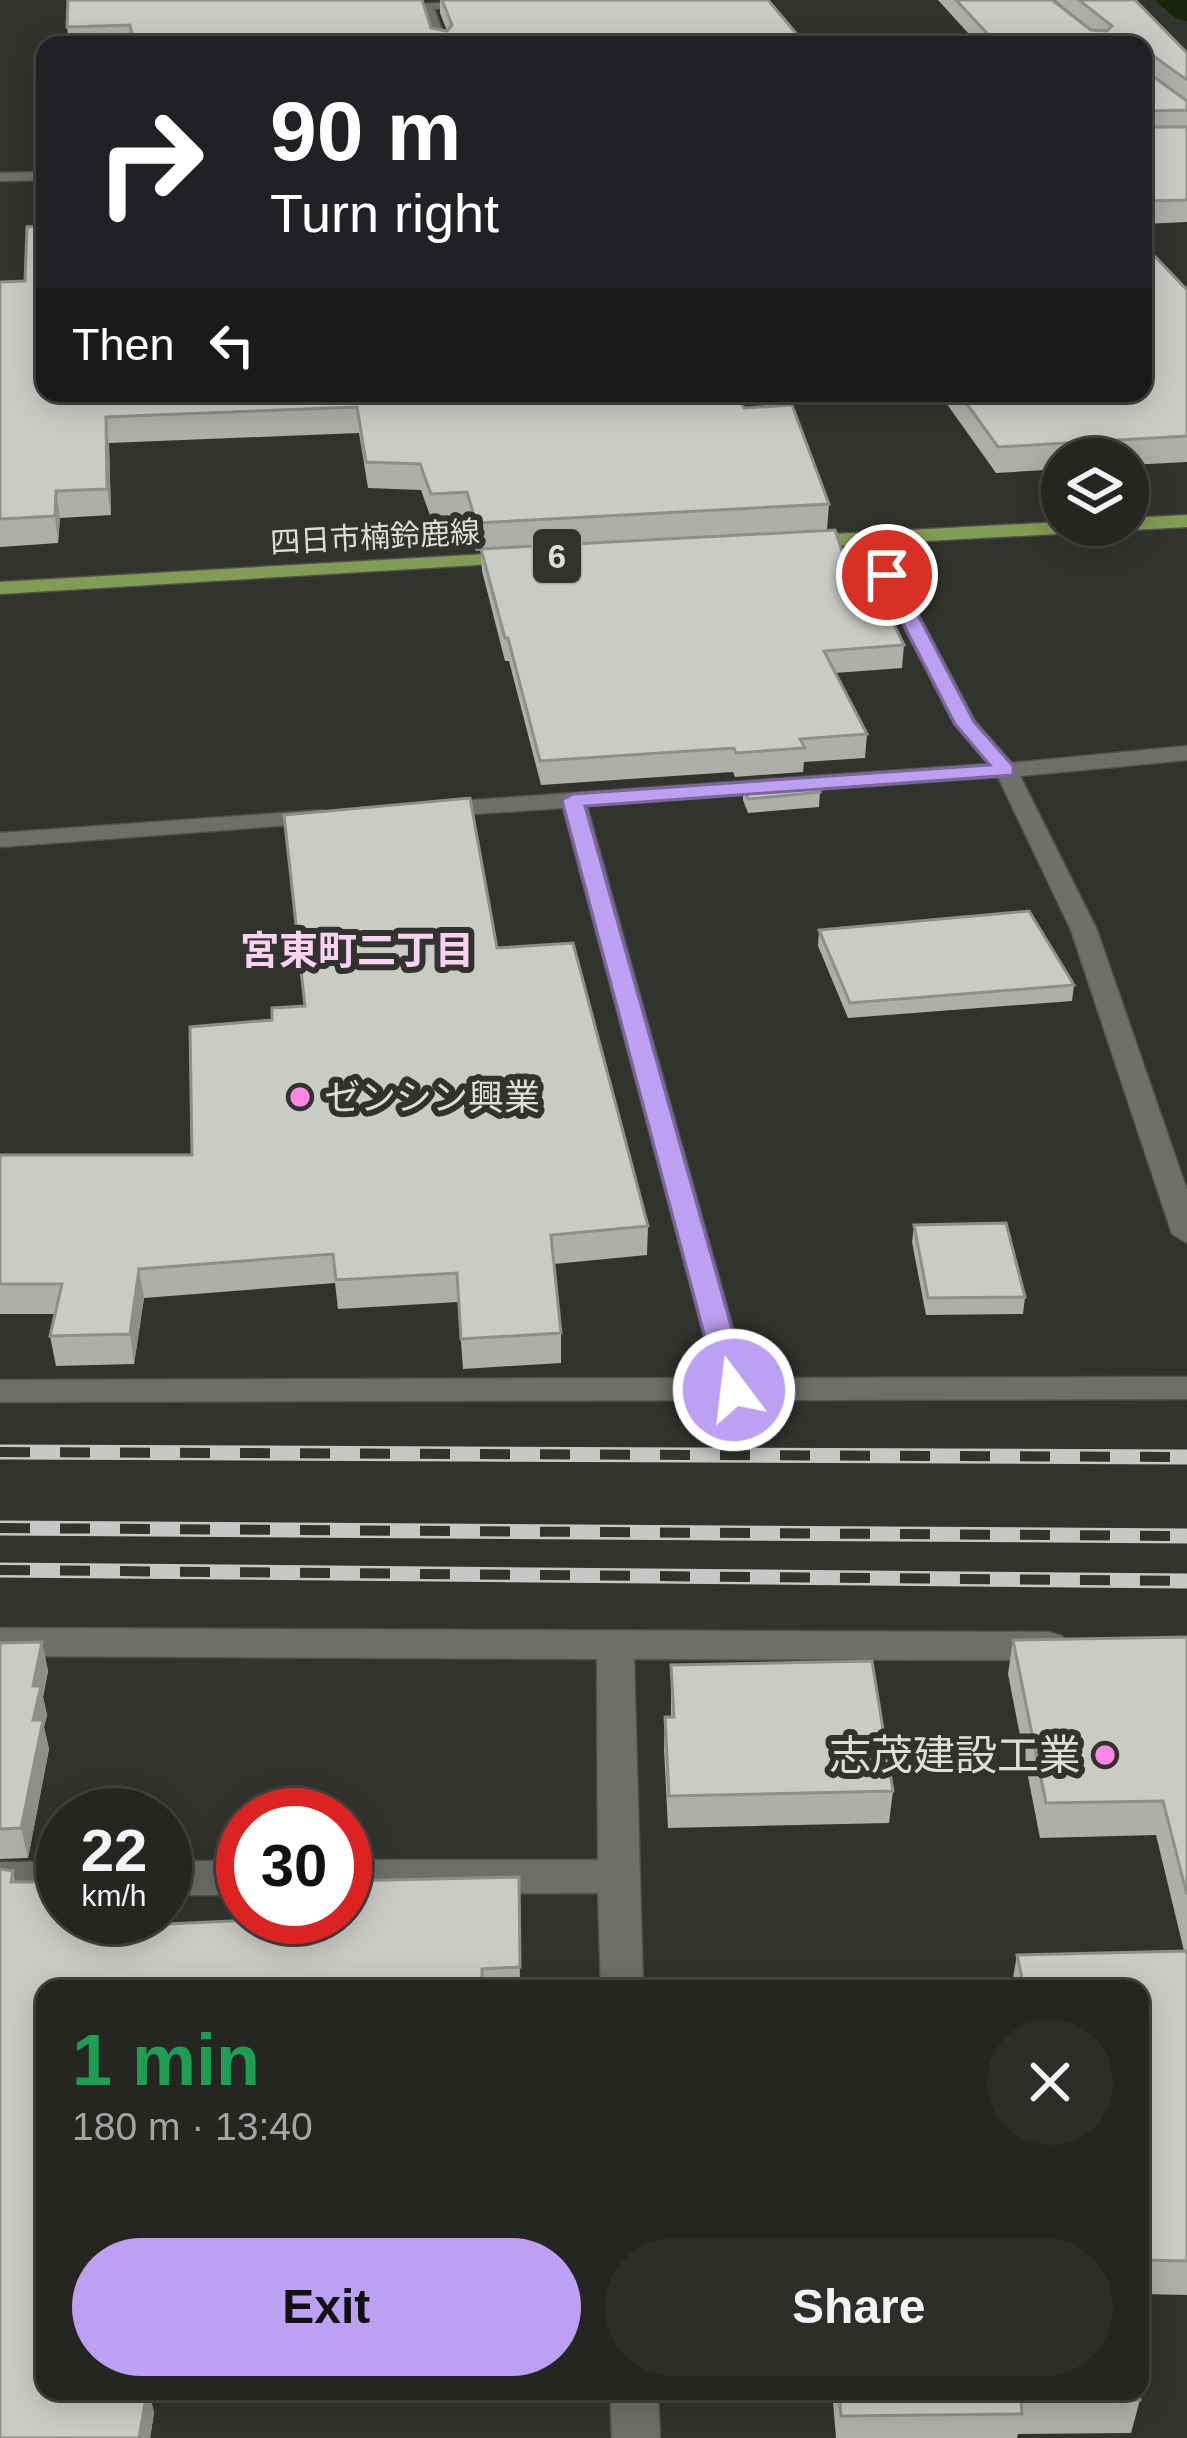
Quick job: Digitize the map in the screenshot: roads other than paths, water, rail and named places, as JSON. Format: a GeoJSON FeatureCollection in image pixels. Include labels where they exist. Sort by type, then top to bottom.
{"type":"FeatureCollection","features":[{"type":"Feature","properties":{"kind":"main road"},"geometry":{"type":"LineString","coordinates":[[1149,523],[1187,521]]}},
{"type":"Feature","properties":{"kind":"main road"},"geometry":{"type":"LineString","coordinates":[[774,544],[1041,529]]}},
{"type":"Feature","properties":{"kind":"main road","name":"四日市楠鈴鹿線"},"geometry":{"type":"LineString","coordinates":[[0,588],[539,557]]}},
{"type":"Feature","properties":{"kind":"street"},"geometry":{"type":"LineString","coordinates":[[439,36],[428,6],[498,4],[496,0]]}},
{"type":"Feature","properties":{"kind":"street"},"geometry":{"type":"LineString","coordinates":[[0,178],[36,176]]}},
{"type":"Feature","properties":{"kind":"street"},"geometry":{"type":"LineString","coordinates":[[868,538],[965,724],[1006,770],[1084,930],[1187,1234]]}},
{"type":"Feature","properties":{"kind":"street"},"geometry":{"type":"LineString","coordinates":[[406,812],[1187,753]]}},
{"type":"Feature","properties":{"kind":"street"},"geometry":{"type":"LineString","coordinates":[[573,800],[734,1390]]}},
{"type":"Feature","properties":{"kind":"street"},"geometry":{"type":"LineString","coordinates":[[0,840],[358,815]]}},
{"type":"Feature","properties":{"kind":"street"},"geometry":{"type":"LineString","coordinates":[[0,1391],[1187,1388]]}},
{"type":"Feature","properties":{"kind":"street"},"geometry":{"type":"LineString","coordinates":[[0,1642],[1092,1646]]}},
{"type":"Feature","properties":{"kind":"street"},"geometry":{"type":"LineString","coordinates":[[615,1645],[622,1980]]}},
{"type":"Feature","properties":{"kind":"street"},"geometry":{"type":"LineString","coordinates":[[372,1877],[618,1876]]}},
{"type":"Feature","properties":{"kind":"street"},"geometry":{"type":"LineString","coordinates":[[0,1880],[36,1879]]}},
{"type":"Feature","properties":{"kind":"street"},"geometry":{"type":"LineString","coordinates":[[634,2400],[636,2438]]}},
{"type":"Feature","properties":{"kind":"waterway"},"geometry":{"type":"LineString","coordinates":[[1172,0],[1187,11]]}},
{"type":"Feature","properties":{"kind":"railway"},"geometry":{"type":"LineString","coordinates":[[0,1452],[1187,1457]]}},
{"type":"Feature","properties":{"kind":"railway"},"geometry":{"type":"LineString","coordinates":[[0,1528],[1187,1536]]}},
{"type":"Feature","properties":{"kind":"railway"},"geometry":{"type":"LineString","coordinates":[[0,1570],[1187,1581]]}},
{"type":"Feature","properties":{"kind":"place","name":"ゼンシン興業"},"geometry":{"type":"Point","coordinates":[300,1097]}},
{"type":"Feature","properties":{"kind":"place","name":"志茂建設工業"},"geometry":{"type":"Point","coordinates":[1105,1755]}},
{"type":"Feature","properties":{"kind":"district","name":"宮東町二丁目"},"geometry":{"type":"Point","coordinates":[357,950]}}]}
